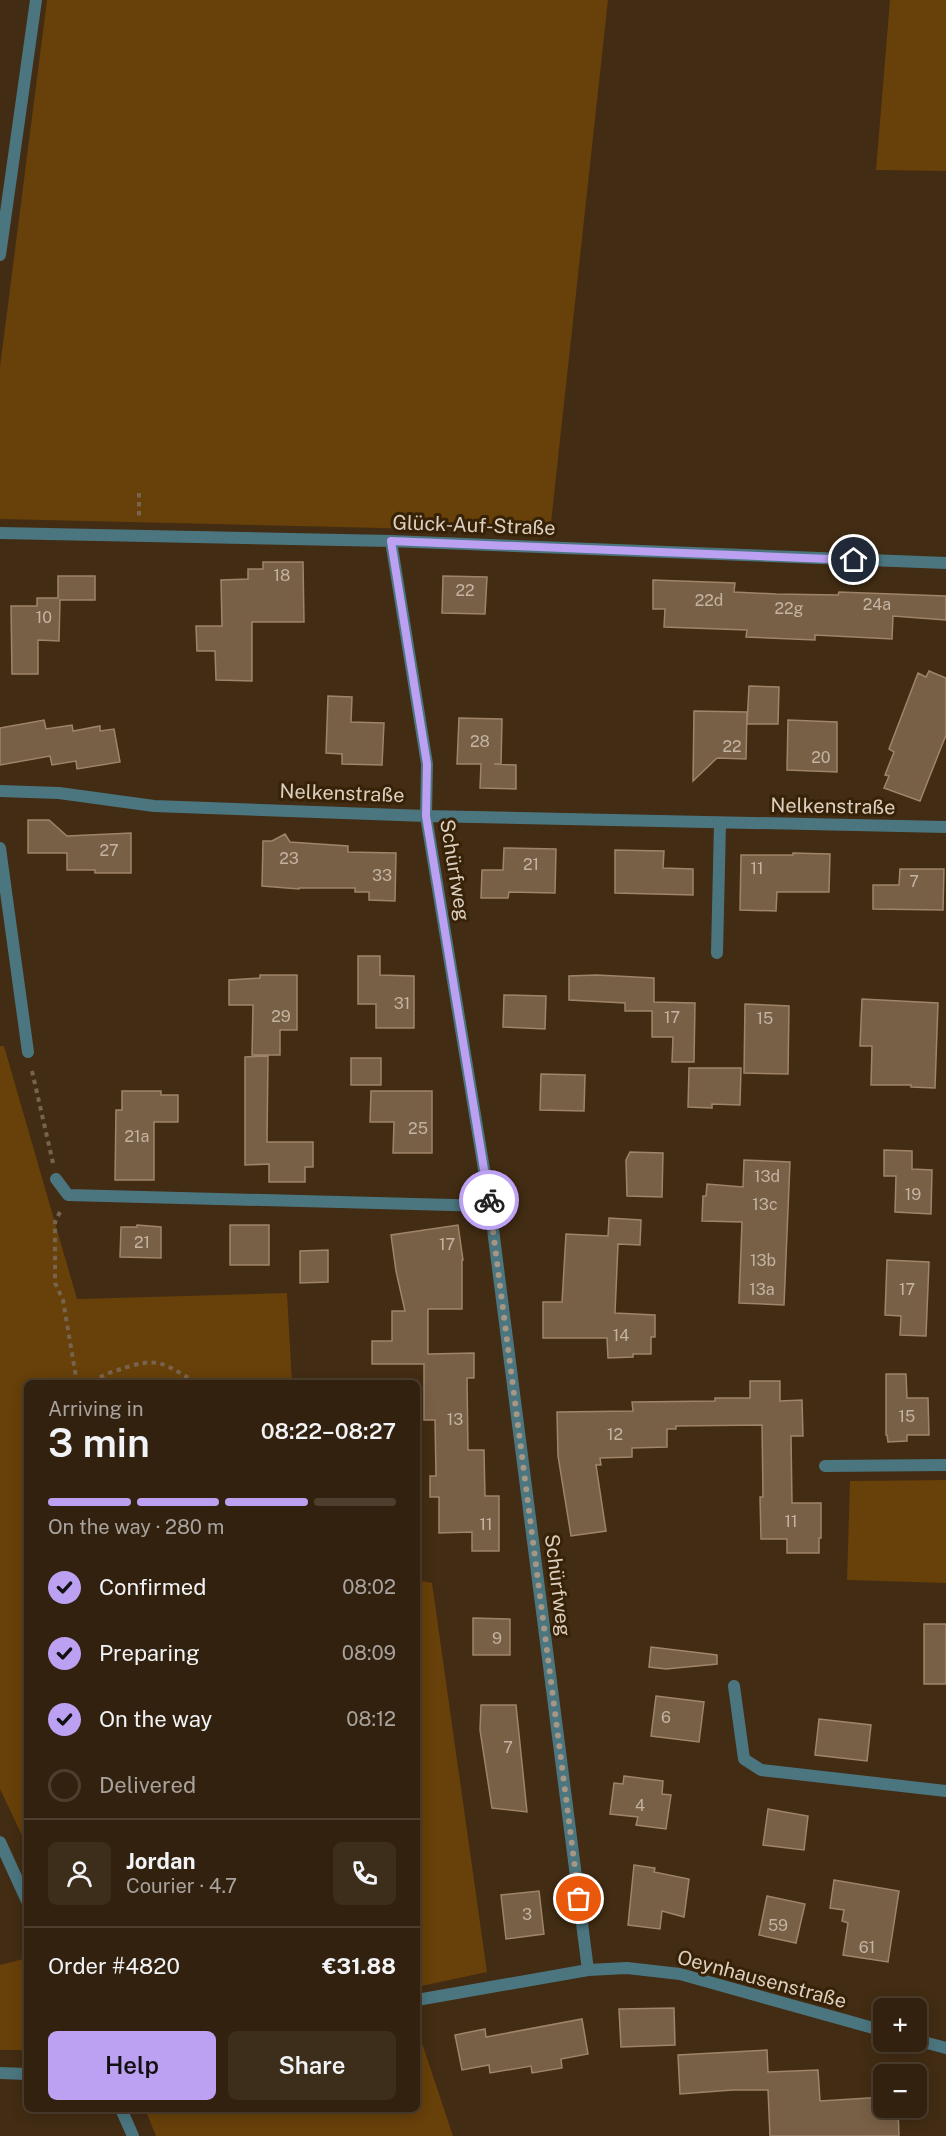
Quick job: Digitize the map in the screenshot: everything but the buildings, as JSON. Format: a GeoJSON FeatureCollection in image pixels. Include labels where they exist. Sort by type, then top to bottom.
{"type":"FeatureCollection","features":[{"type":"Feature","properties":{"kind":"street"},"geometry":{"type":"LineString","coordinates":[[0,255],[36,0]]}},
{"type":"Feature","properties":{"kind":"street","name":"Glück-Auf-Straße"},"geometry":{"type":"LineString","coordinates":[[0,533],[391,541],[946,563]]}},
{"type":"Feature","properties":{"kind":"street","name":"Schürfweg"},"geometry":{"type":"LineString","coordinates":[[391,541],[427,764],[426,816],[490,1206],[588,1970]]}},
{"type":"Feature","properties":{"kind":"street","name":"Nelkenstraße"},"geometry":{"type":"LineString","coordinates":[[0,791],[59,793],[154,806],[426,816],[946,827]]}},
{"type":"Feature","properties":{"kind":"street"},"geometry":{"type":"LineString","coordinates":[[717,953],[720,823]]}},
{"type":"Feature","properties":{"kind":"street"},"geometry":{"type":"LineString","coordinates":[[0,848],[28,1052]]}},
{"type":"Feature","properties":{"kind":"street"},"geometry":{"type":"LineString","coordinates":[[56,1179],[68,1195],[490,1206]]}},
{"type":"Feature","properties":{"kind":"street"},"geometry":{"type":"LineString","coordinates":[[825,1466],[946,1465]]}},
{"type":"Feature","properties":{"kind":"street"},"geometry":{"type":"LineString","coordinates":[[734,1686],[744,1759],[761,1770],[946,1791]]}},
{"type":"Feature","properties":{"kind":"street"},"geometry":{"type":"LineString","coordinates":[[0,1842],[24,1894]]}},
{"type":"Feature","properties":{"kind":"street","name":"Oeynhausenstraße"},"geometry":{"type":"LineString","coordinates":[[420,1999],[588,1970],[627,1968],[680,1974],[873,2028]]}},
{"type":"Feature","properties":{"kind":"street"},"geometry":{"type":"LineString","coordinates":[[927,2043],[946,2048]]}},
{"type":"Feature","properties":{"kind":"street"},"geometry":{"type":"LineString","coordinates":[[0,2073],[24,2074]]}},
{"type":"Feature","properties":{"kind":"street"},"geometry":{"type":"LineString","coordinates":[[123,2112],[133,2136]]}},
{"type":"Feature","properties":{"kind":"path"},"geometry":{"type":"LineString","coordinates":[[28,1052],[56,1179]]}},
{"type":"Feature","properties":{"kind":"path"},"geometry":{"type":"LineString","coordinates":[[68,1195],[55,1222],[55,1283],[63,1300],[76,1380]]}},
{"type":"Feature","properties":{"kind":"path"},"geometry":{"type":"LineString","coordinates":[[95,1380],[142,1362],[157,1361],[192,1380]]}},
{"type":"Feature","properties":{"kind":"shaded area"},"geometry":{"type":"Polygon","coordinates":[[[47,0],[608,0],[550,532],[0,519],[0,367],[47,0]]]}},
{"type":"Feature","properties":{"kind":"shaded area"},"geometry":{"type":"Polygon","coordinates":[[[890,0],[946,0],[946,171],[876,170],[890,0]]]}},
{"type":"Feature","properties":{"kind":"shaded area"},"geometry":{"type":"Polygon","coordinates":[[[0,1046],[4,1046],[77,1299],[287,1293],[292,1380],[24,1380],[24,1840],[0,1789],[0,1046]]]}},
{"type":"Feature","properties":{"kind":"shaded area"},"geometry":{"type":"Polygon","coordinates":[[[946,1480],[946,1583],[847,1580],[850,1481],[946,1480]]]}},
{"type":"Feature","properties":{"kind":"shaded area"},"geometry":{"type":"Polygon","coordinates":[[[420,1581],[432,1583],[487,1972],[420,1986],[420,1581]]]}},
{"type":"Feature","properties":{"kind":"shaded area"},"geometry":{"type":"Polygon","coordinates":[[[24,1959],[24,2050],[0,2050],[0,1965],[24,1959]]]}},
{"type":"Feature","properties":{"kind":"shaded area"},"geometry":{"type":"Polygon","coordinates":[[[420,2037],[453,2136],[156,2136],[146,2112],[420,2112],[420,2037]]]}},
{"type":"Feature","properties":{"kind":"way so far"},"geometry":{"type":"LineString","coordinates":[[489,1200],[579,1899]]}},
{"type":"Feature","properties":{"kind":"route"},"geometry":{"type":"LineString","coordinates":[[489,1200],[426,816],[427,764],[391,541],[854,560]]}}]}
